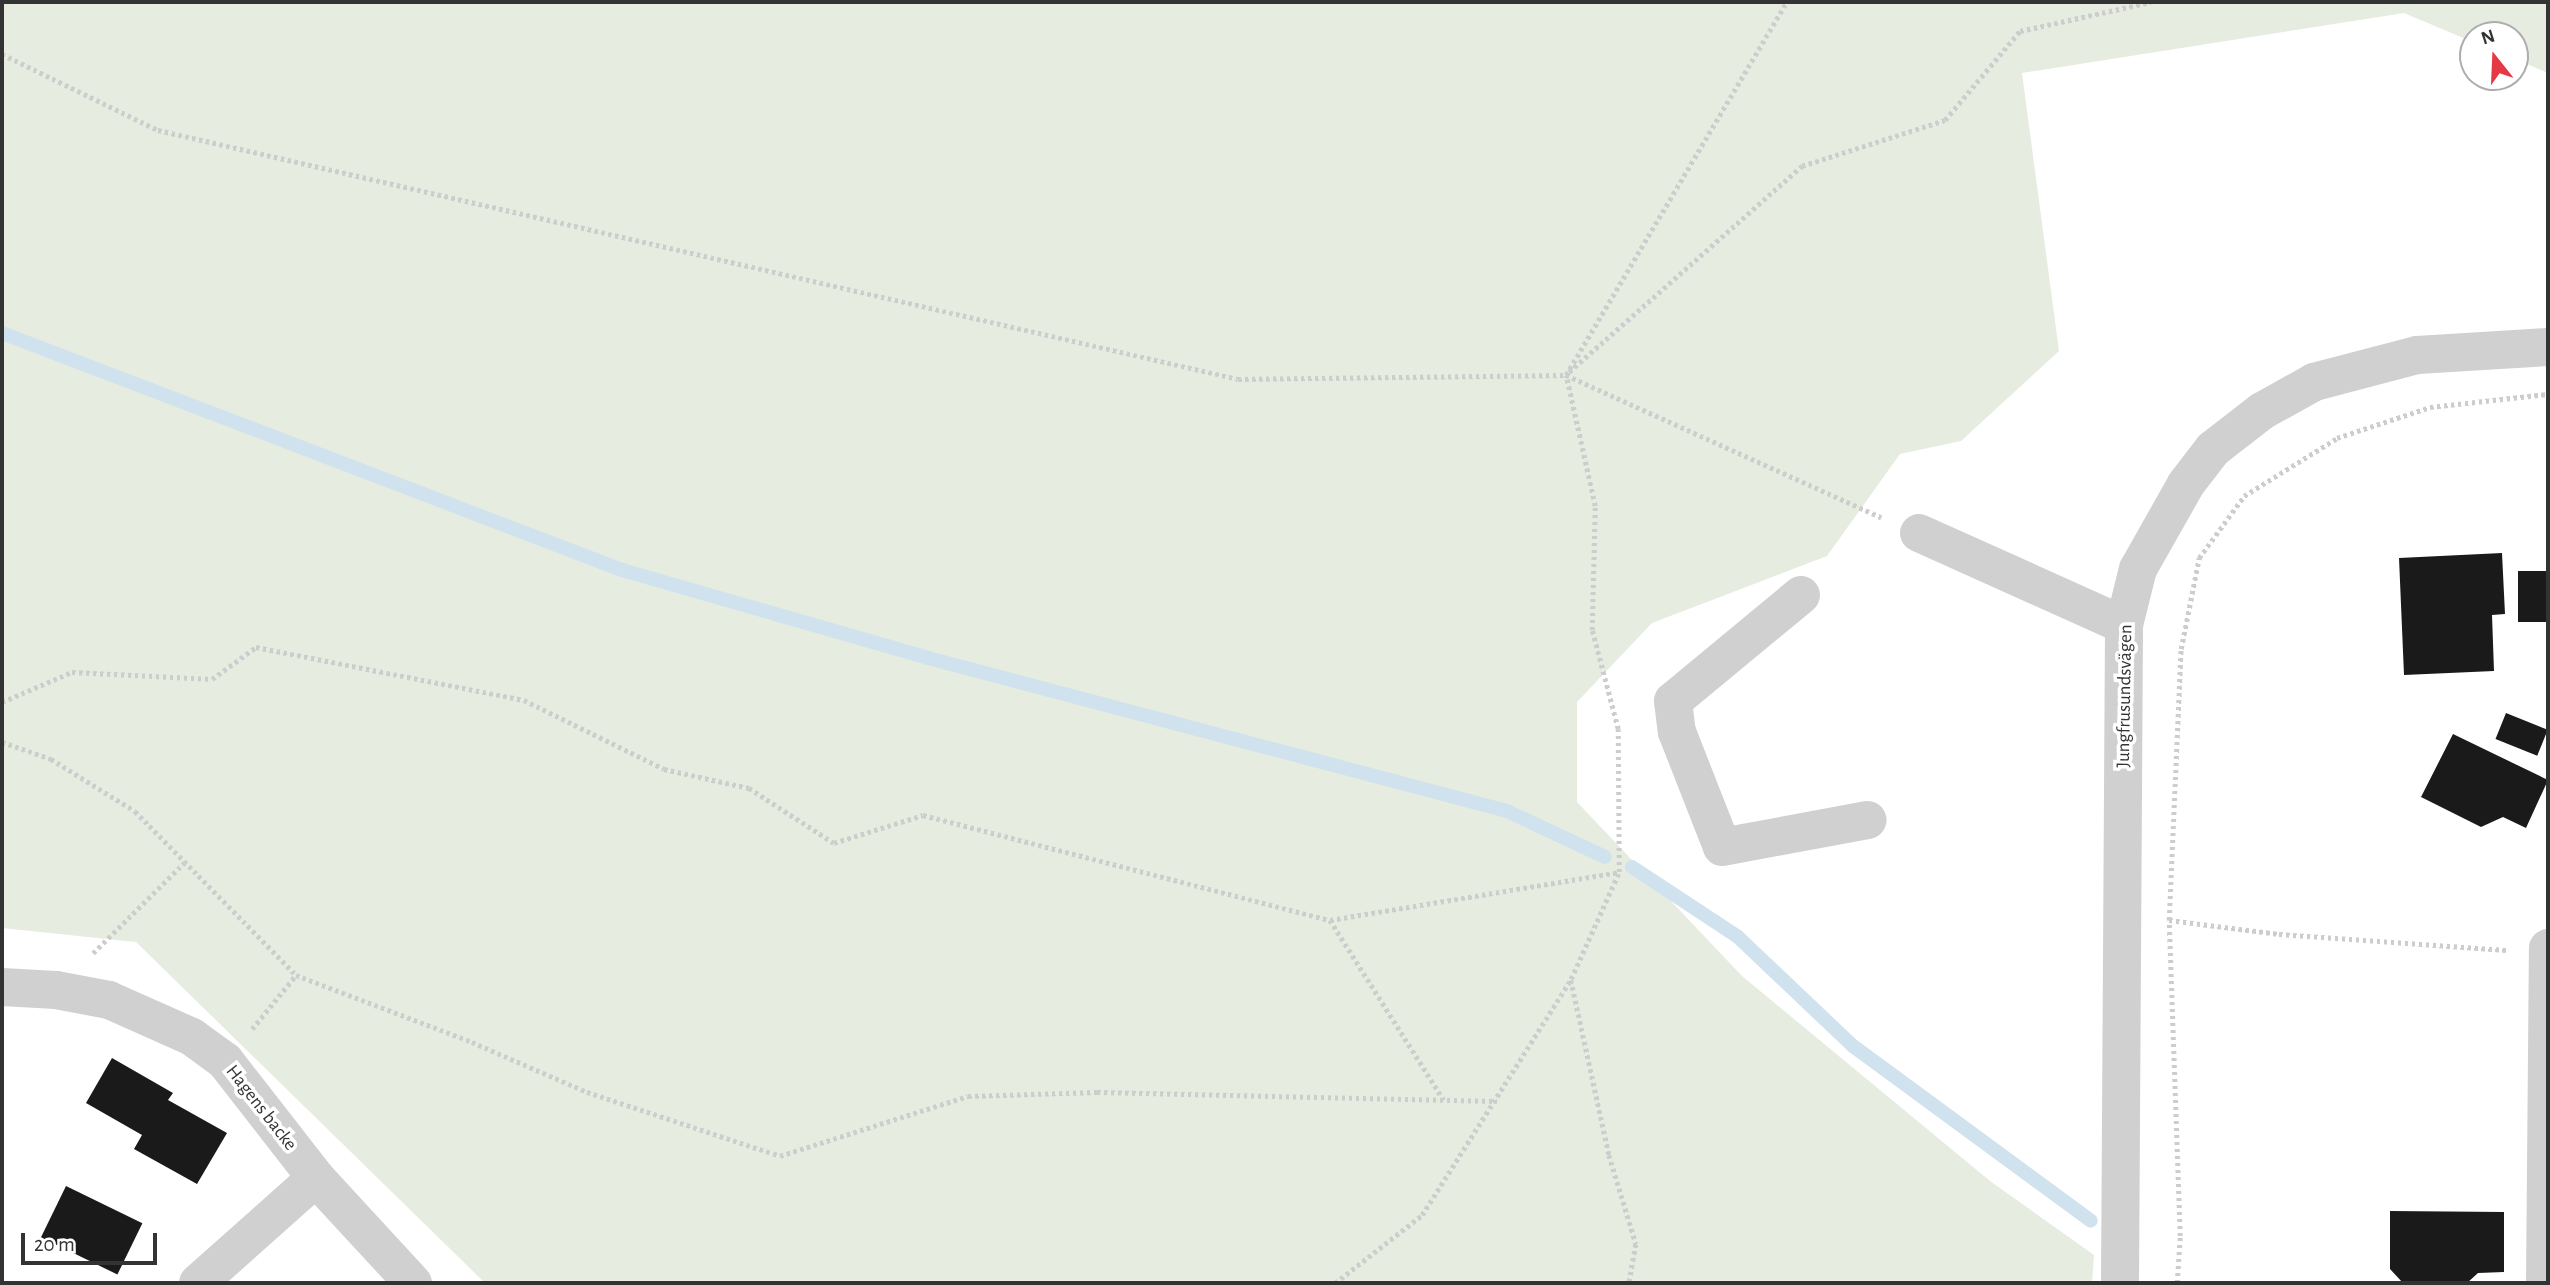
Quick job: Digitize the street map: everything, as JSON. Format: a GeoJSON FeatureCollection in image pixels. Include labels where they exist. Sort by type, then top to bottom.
{"type":"FeatureCollection","features":[{"type":"Feature","properties":{"kind":"street","name":"Jungfrusundsvägen"},"geometry":{"type":"LineString","coordinates":[[2120,1283],[2124,625],[2138,569],[2186,484],[2213,449],[2262,411],[2314,382],[2417,355],[2548,347]]}},
{"type":"Feature","properties":{"kind":"street"},"geometry":{"type":"LineString","coordinates":[[1919,533],[2124,625]]}},
{"type":"Feature","properties":{"kind":"street"},"geometry":{"type":"LineString","coordinates":[[1801,595],[1674,701],[1677,732],[1722,847],[1868,820]]}},
{"type":"Feature","properties":{"kind":"street"},"geometry":{"type":"LineString","coordinates":[[2545,1283],[2547,951]]}},
{"type":"Feature","properties":{"kind":"street","name":"Hagens backe"},"geometry":{"type":"LineString","coordinates":[[2,987],[56,990],[109,1000],[155,1017],[225,1061],[316,1178],[413,1283]]}},
{"type":"Feature","properties":{"kind":"street"},"geometry":{"type":"LineString","coordinates":[[198,1283],[316,1178]]}},
{"type":"Feature","properties":{"kind":"path"},"geometry":{"type":"LineString","coordinates":[[1335,1283],[1422,1215],[1497,1101],[1571,979],[1619,872],[1618,729],[1592,630],[1595,506],[1566,375],[1787,2]]}},
{"type":"Feature","properties":{"kind":"path"},"geometry":{"type":"LineString","coordinates":[[1566,375],[1802,166],[1945,120],[2020,32],[2151,2]]}},
{"type":"Feature","properties":{"kind":"path"},"geometry":{"type":"LineString","coordinates":[[2,54],[158,130],[1238,379],[1566,375],[1919,533]]}},
{"type":"Feature","properties":{"kind":"path"},"geometry":{"type":"LineString","coordinates":[[2177,1283],[2180,1236],[2169,920],[2181,649],[2199,558],[2244,496],[2337,438],[2430,407],[2548,394]]}},
{"type":"Feature","properties":{"kind":"path"},"geometry":{"type":"LineString","coordinates":[[2,702],[72,672],[212,679],[256,647],[524,699],[664,769],[749,788],[834,843],[923,815],[1331,920],[1619,872]]}},
{"type":"Feature","properties":{"kind":"path"},"geometry":{"type":"LineString","coordinates":[[2,742],[51,759],[135,811],[296,975],[472,1042],[587,1092],[780,1156],[968,1096],[1097,1092],[1497,1101]]}},
{"type":"Feature","properties":{"kind":"path"},"geometry":{"type":"LineString","coordinates":[[56,990],[185,862]]}},
{"type":"Feature","properties":{"kind":"path"},"geometry":{"type":"LineString","coordinates":[[1331,920],[1444,1100]]}},
{"type":"Feature","properties":{"kind":"path"},"geometry":{"type":"LineString","coordinates":[[2169,920],[2279,934],[2547,951]]}},
{"type":"Feature","properties":{"kind":"path"},"geometry":{"type":"LineString","coordinates":[[225,1061],[296,975]]}},
{"type":"Feature","properties":{"kind":"path"},"geometry":{"type":"LineString","coordinates":[[1571,979],[1609,1155],[1636,1244],[1629,1283]]}},
{"type":"Feature","properties":{"kind":"shaded area"},"geometry":{"type":"Polygon","coordinates":[[[2,2],[2548,2],[2548,73],[2529,65],[2529,21],[2459,21],[2459,36],[2404,13],[2022,73],[2059,351],[1961,441],[1900,454],[1827,556],[1652,623],[1577,702],[1577,802],[1742,976],[1990,1181],[2094,1255],[2092,1283],[485,1283],[136,942],[2,928],[2,2]]]}},
{"type":"Feature","properties":{"kind":"building"},"geometry":{"type":"Polygon","coordinates":[[[2502,553],[2505,614],[2492,615],[2494,671],[2404,675],[2399,558],[2502,553]]]}},
{"type":"Feature","properties":{"kind":"building"},"geometry":{"type":"Polygon","coordinates":[[[2518,571],[2548,571],[2548,622],[2518,622],[2518,571]]]}},
{"type":"Feature","properties":{"kind":"building"},"geometry":{"type":"Polygon","coordinates":[[[2506,713],[2548,730],[2537,756],[2496,739],[2506,713]]]}},
{"type":"Feature","properties":{"kind":"building"},"geometry":{"type":"Polygon","coordinates":[[[2453,734],[2548,780],[2526,828],[2503,817],[2481,827],[2421,797],[2453,734]]]}},
{"type":"Feature","properties":{"kind":"building"},"geometry":{"type":"Polygon","coordinates":[[[112,1058],[173,1093],[168,1100],[227,1133],[197,1184],[134,1149],[142,1135],[86,1103],[112,1058]]]}},
{"type":"Feature","properties":{"kind":"building"},"geometry":{"type":"Polygon","coordinates":[[[66,1186],[142,1223],[117,1274],[41,1237],[66,1186]]]}},
{"type":"Feature","properties":{"kind":"building"},"geometry":{"type":"Polygon","coordinates":[[[2390,1211],[2504,1212],[2504,1272],[2478,1273],[2467,1283],[2403,1283],[2390,1269],[2390,1211]]]}},
{"type":"Feature","properties":{"kind":"waterway"},"geometry":{"type":"LineString","coordinates":[[2,333],[622,570],[928,658],[1507,811],[1605,857]]}},
{"type":"Feature","properties":{"kind":"waterway"},"geometry":{"type":"LineString","coordinates":[[1632,867],[1738,937],[1853,1046],[2091,1221]]}}]}
